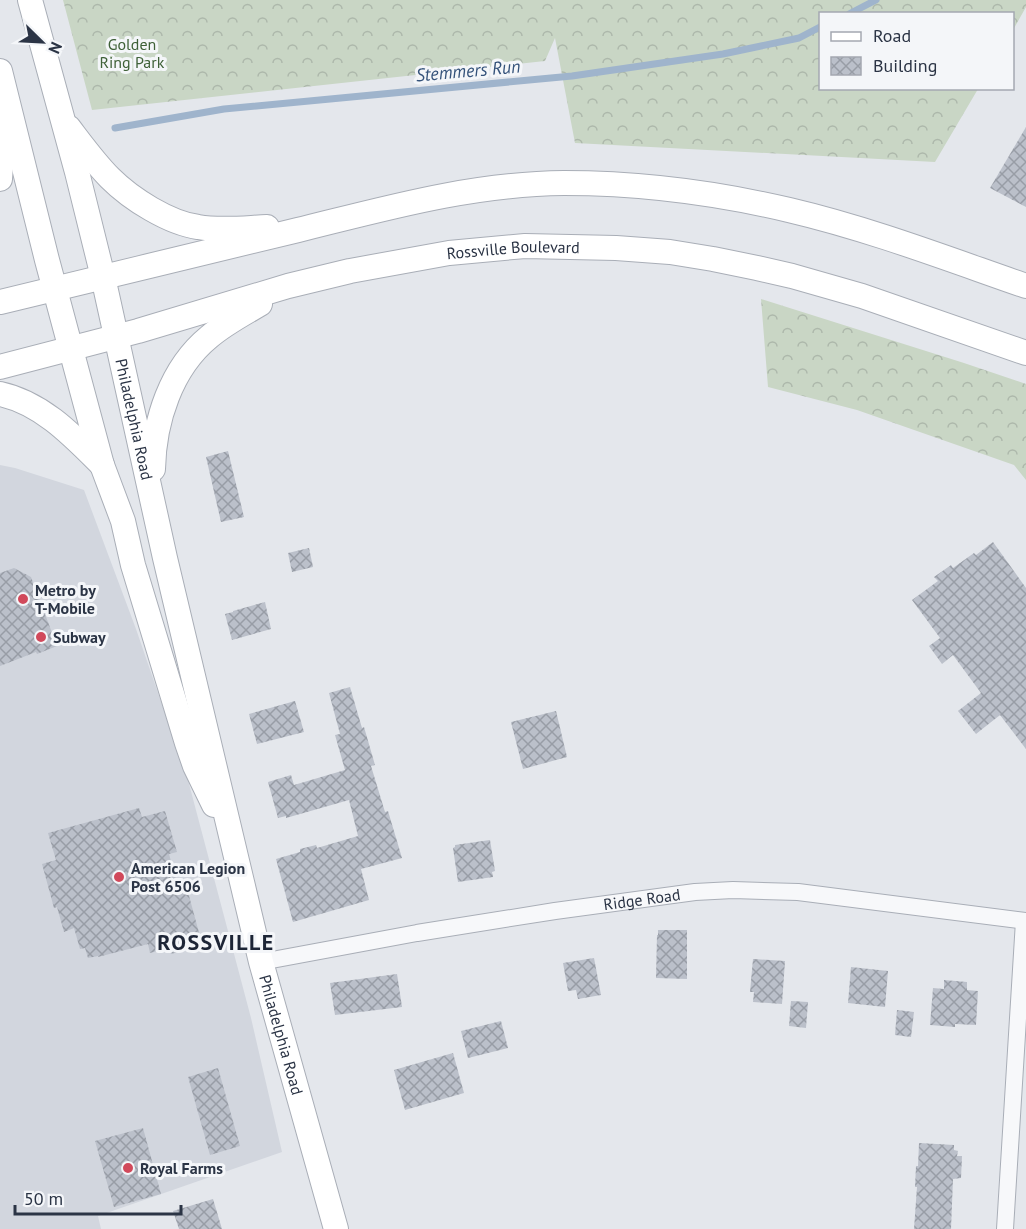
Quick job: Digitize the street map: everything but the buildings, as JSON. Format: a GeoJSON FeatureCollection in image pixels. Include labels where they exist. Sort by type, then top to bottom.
{"type":"FeatureCollection","features":[{"type":"Feature","properties":{"kind":"main road","name":"Philadelphia Road"},"geometry":{"type":"LineString","coordinates":[[30,0],[103,278],[261,962],[336,1229]]}},
{"type":"Feature","properties":{"kind":"main road","name":"Philadelphia Road"},"geometry":{"type":"LineString","coordinates":[[3,82],[102,465],[123,521],[133,565],[195,766],[232,839]]}},
{"type":"Feature","properties":{"kind":"main road"},"geometry":{"type":"LineString","coordinates":[[0,179],[3,82]]}},
{"type":"Feature","properties":{"kind":"main road"},"geometry":{"type":"LineString","coordinates":[[63,122],[110,178],[150,208],[174,220],[195,227],[209,228],[314,226]]}},
{"type":"Feature","properties":{"kind":"main road"},"geometry":{"type":"LineString","coordinates":[[0,302],[410,201],[525,184],[566,183],[630,186],[704,194],[789,210],[891,240],[1026,286]]}},
{"type":"Feature","properties":{"kind":"main road","name":"Rossville Boulevard"},"geometry":{"type":"LineString","coordinates":[[0,367],[116,337],[288,286],[350,271],[449,253],[525,246],[670,252],[746,266],[862,296],[1026,353]]}},
{"type":"Feature","properties":{"kind":"main road"},"geometry":{"type":"LineString","coordinates":[[152,498],[153,459],[157,429],[176,378],[194,351],[210,336],[288,286]]}},
{"type":"Feature","properties":{"kind":"main road"},"geometry":{"type":"LineString","coordinates":[[0,394],[27,404],[50,417],[102,465]]}},
{"type":"Feature","properties":{"kind":"street","name":"Ridge Road"},"geometry":{"type":"LineString","coordinates":[[261,962],[417,933],[694,892],[733,890],[798,892],[1025,921]]}},
{"type":"Feature","properties":{"kind":"street"},"geometry":{"type":"LineString","coordinates":[[1005,1229],[1025,921]]}},
{"type":"Feature","properties":{"kind":"shaded area"},"geometry":{"type":"Polygon","coordinates":[[[0,465],[84,490],[136,629],[188,780],[251,1018],[282,1152],[98,1216],[101,1229],[0,1229],[0,465]]]}},
{"type":"Feature","properties":{"kind":"green space","name":"Golden Ring Park"},"geometry":{"type":"Polygon","coordinates":[[[63,0],[1026,0],[1026,7],[1014,28],[1014,12],[819,12],[819,90],[977,90],[935,162],[575,143],[555,38],[545,61],[92,110],[63,0]]]}},
{"type":"Feature","properties":{"kind":"green space"},"geometry":{"type":"Polygon","coordinates":[[[761,299],[1026,384],[1026,480],[1014,465],[857,410],[768,387],[761,299]]]}},
{"type":"Feature","properties":{"kind":"waterway","name":"Stemmers Run"},"geometry":{"type":"LineString","coordinates":[[853,12],[876,0]]}},
{"type":"Feature","properties":{"kind":"waterway","name":"Stemmers Run"},"geometry":{"type":"LineString","coordinates":[[115,128],[224,109],[572,76],[723,54],[799,38],[819,28]]}},
{"type":"Feature","properties":{"kind":"place","name":"Metro by T-Mobile"},"geometry":{"type":"Point","coordinates":[23,599]}},
{"type":"Feature","properties":{"kind":"place","name":"Subway"},"geometry":{"type":"Point","coordinates":[41,637]}},
{"type":"Feature","properties":{"kind":"place","name":"American Legion Post 6506"},"geometry":{"type":"Point","coordinates":[119,877]}},
{"type":"Feature","properties":{"kind":"place","name":"Royal Farms"},"geometry":{"type":"Point","coordinates":[128,1168]}},
{"type":"Feature","properties":{"kind":"district","name":"ROSSVILLE"},"geometry":{"type":"Point","coordinates":[216,942]}}]}
